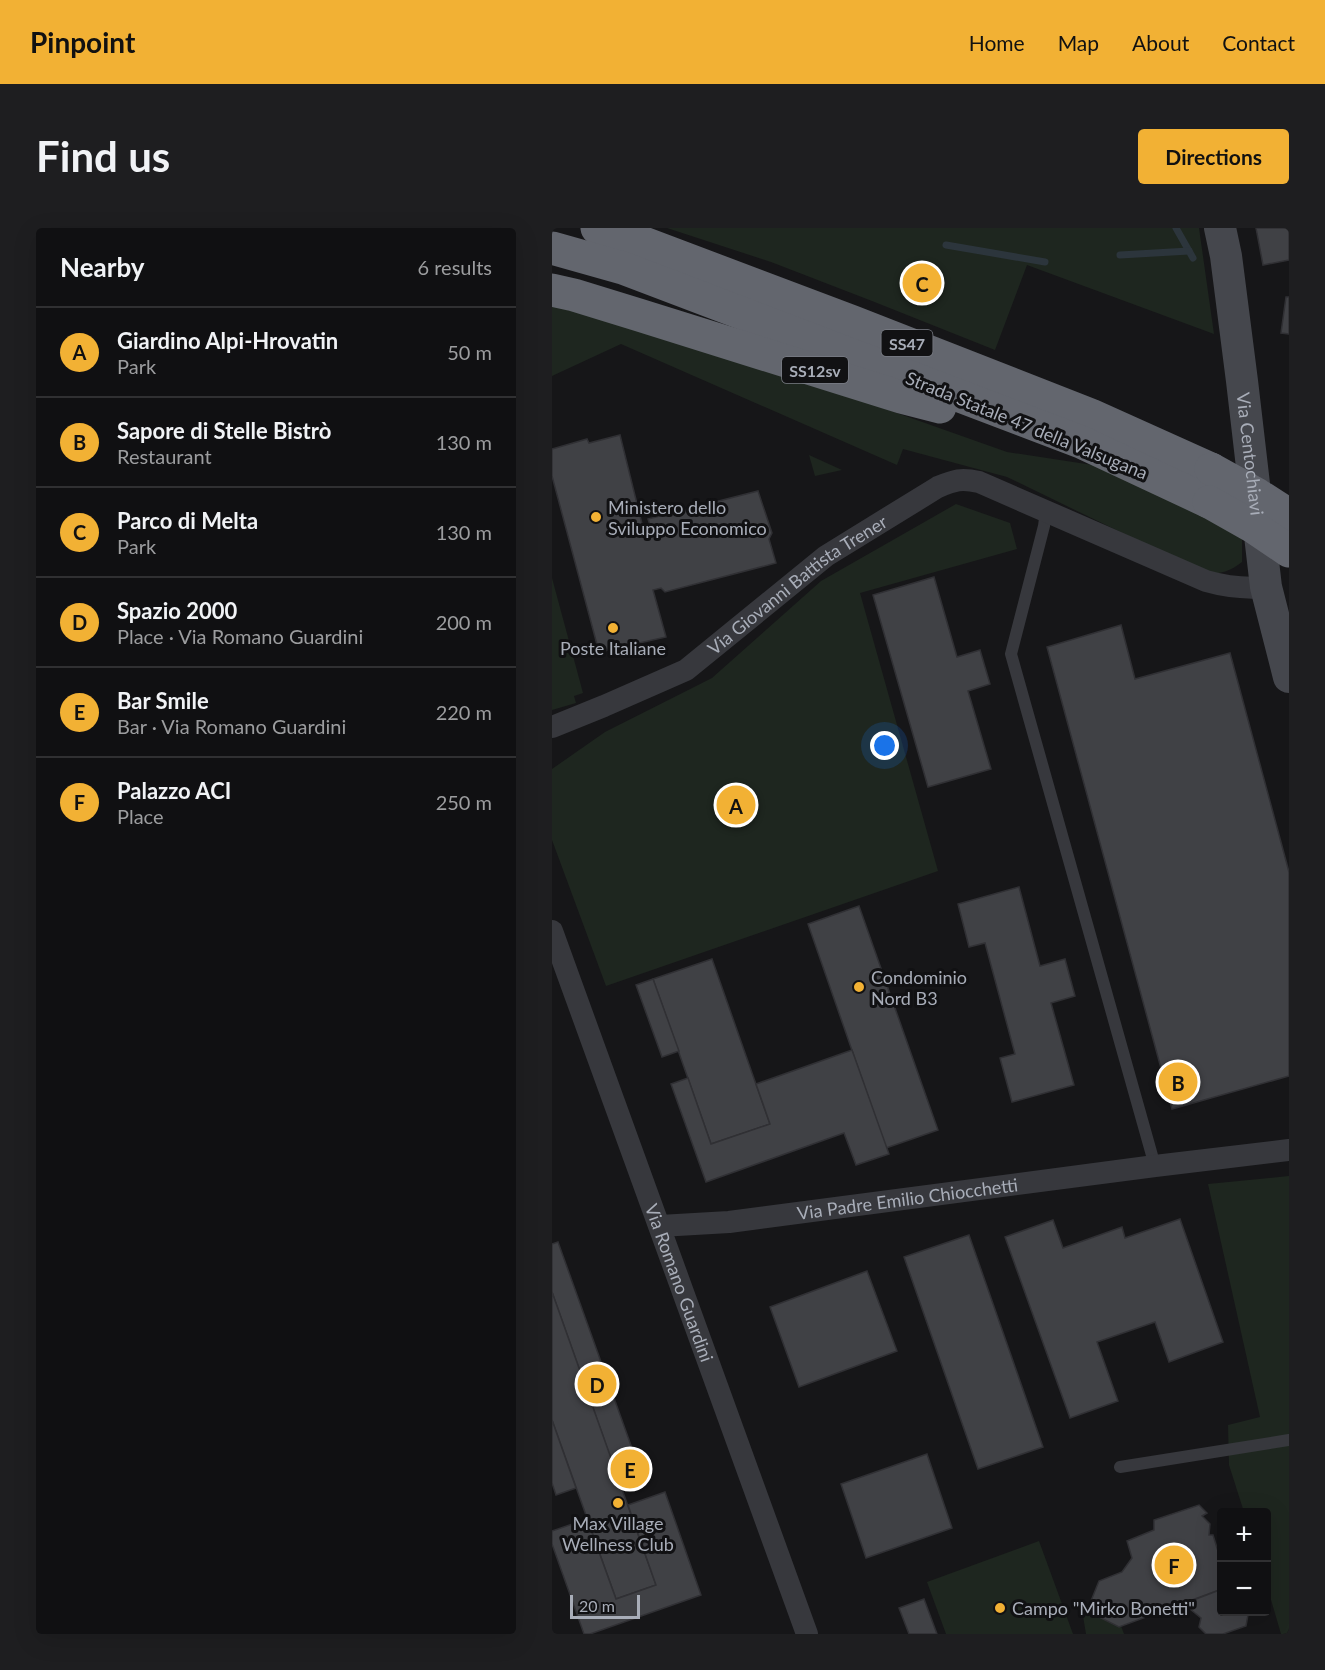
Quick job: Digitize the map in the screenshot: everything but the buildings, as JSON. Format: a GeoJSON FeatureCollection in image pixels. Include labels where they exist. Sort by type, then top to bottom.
{"type":"FeatureCollection","features":[{"type":"Feature","properties":{"kind":"highway","name":"Strada Statale 47 della Valsugana"},"geometry":{"type":"LineString","coordinates":[[597,228],[628,237],[843,318],[1091,415],[1211,469],[1258,495],[1289,516]]}},
{"type":"Feature","properties":{"kind":"highway","name":"Strada Statale 47 della Valsugana"},"geometry":{"type":"LineString","coordinates":[[552,248],[623,268],[1081,442],[1209,502],[1255,528],[1289,551]]}},
{"type":"Feature","properties":{"kind":"highway","name":"SS12sv"},"geometry":{"type":"LineString","coordinates":[[552,290],[672,325],[901,398],[1081,442]]}},
{"type":"Feature","properties":{"kind":"street","name":"Via Centochiavi"},"geometry":{"type":"LineString","coordinates":[[1220,228],[1226,256],[1266,587],[1289,677]]}},
{"type":"Feature","properties":{"kind":"street","name":"Via Giovanni Battista Trener"},"geometry":{"type":"LineString","coordinates":[[552,727],[686,670],[825,556],[938,487],[956,479],[979,482],[1206,581],[1244,589],[1266,587]]}},
{"type":"Feature","properties":{"kind":"street","name":"Via Romano Guardini"},"geometry":{"type":"LineString","coordinates":[[552,931],[807,1634]]}},
{"type":"Feature","properties":{"kind":"street","name":"Via Padre Emilio Chiocchetti"},"geometry":{"type":"LineString","coordinates":[[660,1226],[729,1222],[1289,1150]]}},
{"type":"Feature","properties":{"kind":"lane"},"geometry":{"type":"LineString","coordinates":[[1046,511],[1011,654],[1155,1166]]}},
{"type":"Feature","properties":{"kind":"lane"},"geometry":{"type":"LineString","coordinates":[[1120,1467],[1289,1440]]}},
{"type":"Feature","properties":{"kind":"shaded area"},"geometry":{"type":"Polygon","coordinates":[[[667,228],[1199,228],[1214,334],[1027,265],[995,350],[771,262],[667,228]]]}},
{"type":"Feature","properties":{"kind":"shaded area"},"geometry":{"type":"Polygon","coordinates":[[[552,296],[750,361],[1007,452],[1099,466],[1242,536],[1242,562],[1234,568],[1207,574],[1007,477],[903,449],[897,465],[621,344],[552,376],[552,296]]]}},
{"type":"Feature","properties":{"kind":"shaded area"},"geometry":{"type":"Polygon","coordinates":[[[809,455],[842,470],[815,476],[809,455]]]}},
{"type":"Feature","properties":{"kind":"shaded area"},"geometry":{"type":"Polygon","coordinates":[[[956,504],[1010,523],[1017,549],[860,593],[938,871],[606,986],[552,840],[552,769],[605,732],[712,678],[821,581],[956,504]]]}},
{"type":"Feature","properties":{"kind":"shaded area"},"geometry":{"type":"Polygon","coordinates":[[[552,578],[583,693],[574,696],[576,703],[552,710],[552,578]]]}},
{"type":"Feature","properties":{"kind":"shaded area"},"geometry":{"type":"Polygon","coordinates":[[[1289,1176],[1289,1634],[1281,1634],[1271,1600],[1271,1508],[1243,1508],[1229,1465],[1228,1425],[1260,1417],[1208,1184],[1289,1176]]]}},
{"type":"Feature","properties":{"kind":"shaded area","name":"Campo \"Mirko Bonetti\""},"geometry":{"type":"Polygon","coordinates":[[[1039,1541],[1073,1634],[946,1634],[927,1582],[1039,1541]]]}},
{"type":"Feature","properties":{"kind":"shaded area"},"geometry":{"type":"Polygon","coordinates":[[[1091,1613],[1121,1626],[1124,1634],[1086,1634],[1083,1616],[1091,1613]]]}},
{"type":"Feature","properties":{"kind":"waterway"},"geometry":{"type":"LineString","coordinates":[[1176,228],[1193,258]]}},
{"type":"Feature","properties":{"kind":"waterway"},"geometry":{"type":"LineString","coordinates":[[946,245],[1045,262]]}},
{"type":"Feature","properties":{"kind":"waterway"},"geometry":{"type":"LineString","coordinates":[[1120,255],[1189,251]]}},
{"type":"Feature","properties":{"kind":"place","name":"Parco di Melta"},"geometry":{"type":"Point","coordinates":[922,283]}},
{"type":"Feature","properties":{"kind":"place","name":"Ministero dello Sviluppo Economico"},"geometry":{"type":"Point","coordinates":[596,517]}},
{"type":"Feature","properties":{"kind":"place","name":"Poste Italiane"},"geometry":{"type":"Point","coordinates":[613,628]}},
{"type":"Feature","properties":{"kind":"place","name":"Giardino Alpi-Hrovatin"},"geometry":{"type":"Point","coordinates":[736,805]}},
{"type":"Feature","properties":{"kind":"place","name":"Condominio Nord B3"},"geometry":{"type":"Point","coordinates":[859,987]}},
{"type":"Feature","properties":{"kind":"place","name":"Sapore di Stelle Bistrò"},"geometry":{"type":"Point","coordinates":[1178,1082]}},
{"type":"Feature","properties":{"kind":"place","name":"Spazio 2000"},"geometry":{"type":"Point","coordinates":[597,1384]}},
{"type":"Feature","properties":{"kind":"place","name":"Bar Smile"},"geometry":{"type":"Point","coordinates":[630,1469]}},
{"type":"Feature","properties":{"kind":"place","name":"Max Village Wellness Club"},"geometry":{"type":"Point","coordinates":[618,1503]}},
{"type":"Feature","properties":{"kind":"place","name":"Palazzo ACI"},"geometry":{"type":"Point","coordinates":[1174,1565]}},
{"type":"Feature","properties":{"kind":"place","name":"Campo \"Mirko Bonetti\""},"geometry":{"type":"Point","coordinates":[1000,1608]}}]}
